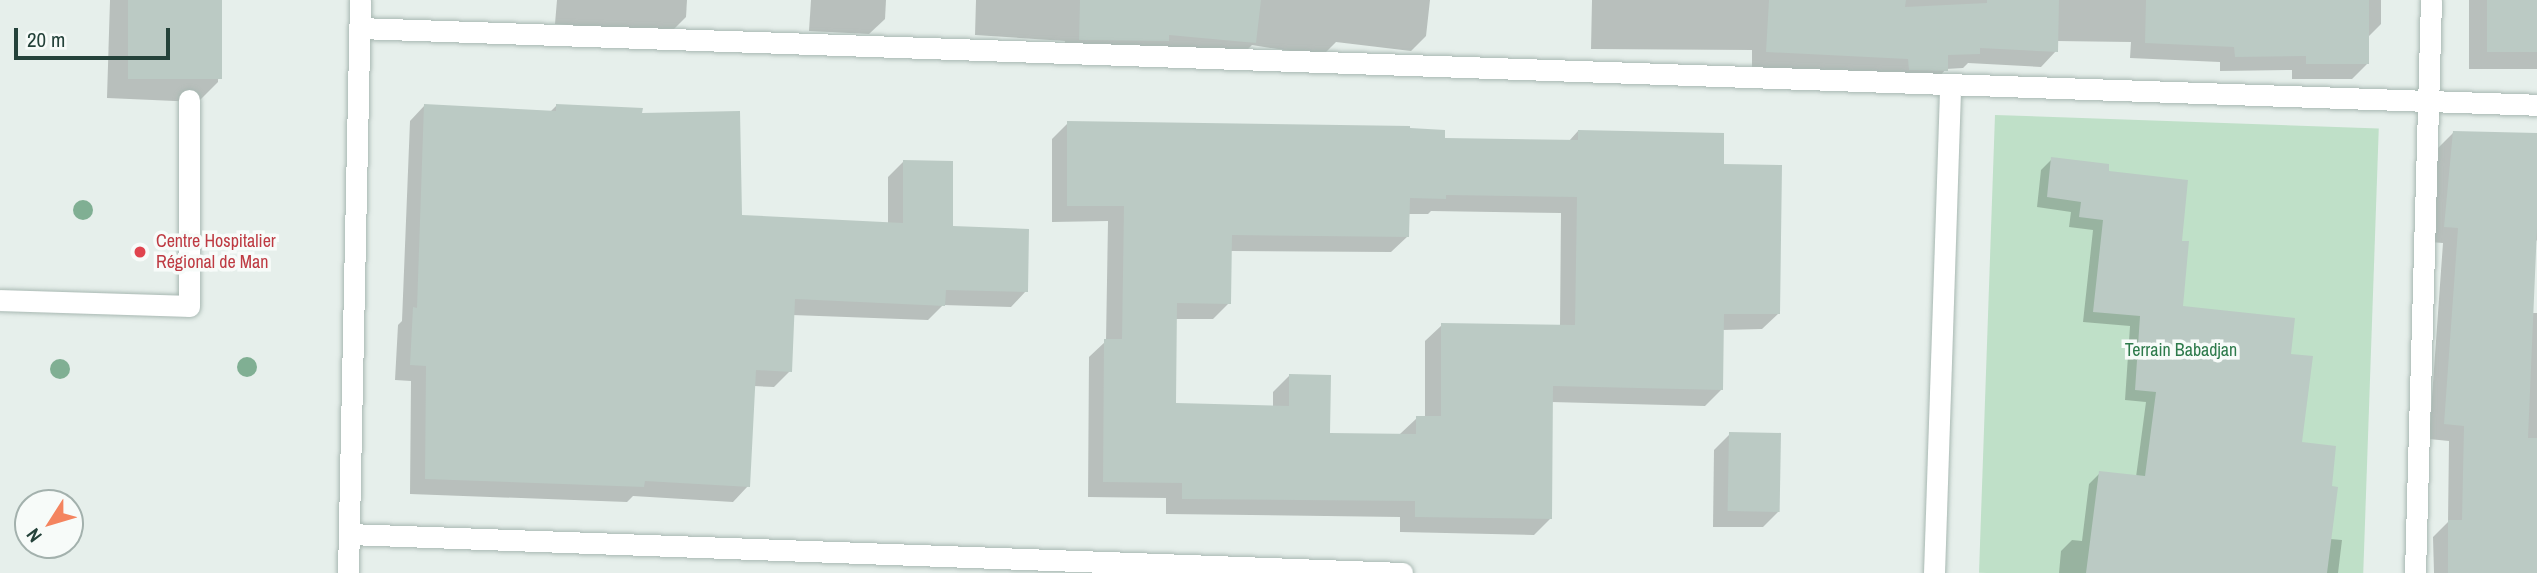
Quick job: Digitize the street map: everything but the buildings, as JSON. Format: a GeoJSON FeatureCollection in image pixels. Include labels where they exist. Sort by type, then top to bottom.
{"type":"FeatureCollection","features":[{"type":"Feature","properties":{"kind":"street"},"geometry":{"type":"LineString","coordinates":[[348,573],[360,0]]}},
{"type":"Feature","properties":{"kind":"street"},"geometry":{"type":"LineString","coordinates":[[2415,573],[2431,0]]}},
{"type":"Feature","properties":{"kind":"street"},"geometry":{"type":"LineString","coordinates":[[359,28],[2537,105]]}},
{"type":"Feature","properties":{"kind":"street"},"geometry":{"type":"LineString","coordinates":[[1934,573],[1950,86]]}},
{"type":"Feature","properties":{"kind":"street"},"geometry":{"type":"LineString","coordinates":[[0,300],[189,306],[189,100]]}},
{"type":"Feature","properties":{"kind":"street"},"geometry":{"type":"LineString","coordinates":[[349,534],[1402,573]]}},
{"type":"Feature","properties":{"kind":"green space","name":"Terrain Babadjan"},"geometry":{"type":"Polygon","coordinates":[[[1995,115],[2379,128],[2363,573],[1979,573],[1995,115]]]}},
{"type":"Feature","properties":{"kind":"place","name":"Centre Hospitalier Régional de Man"},"geometry":{"type":"Point","coordinates":[140,252]}}]}
